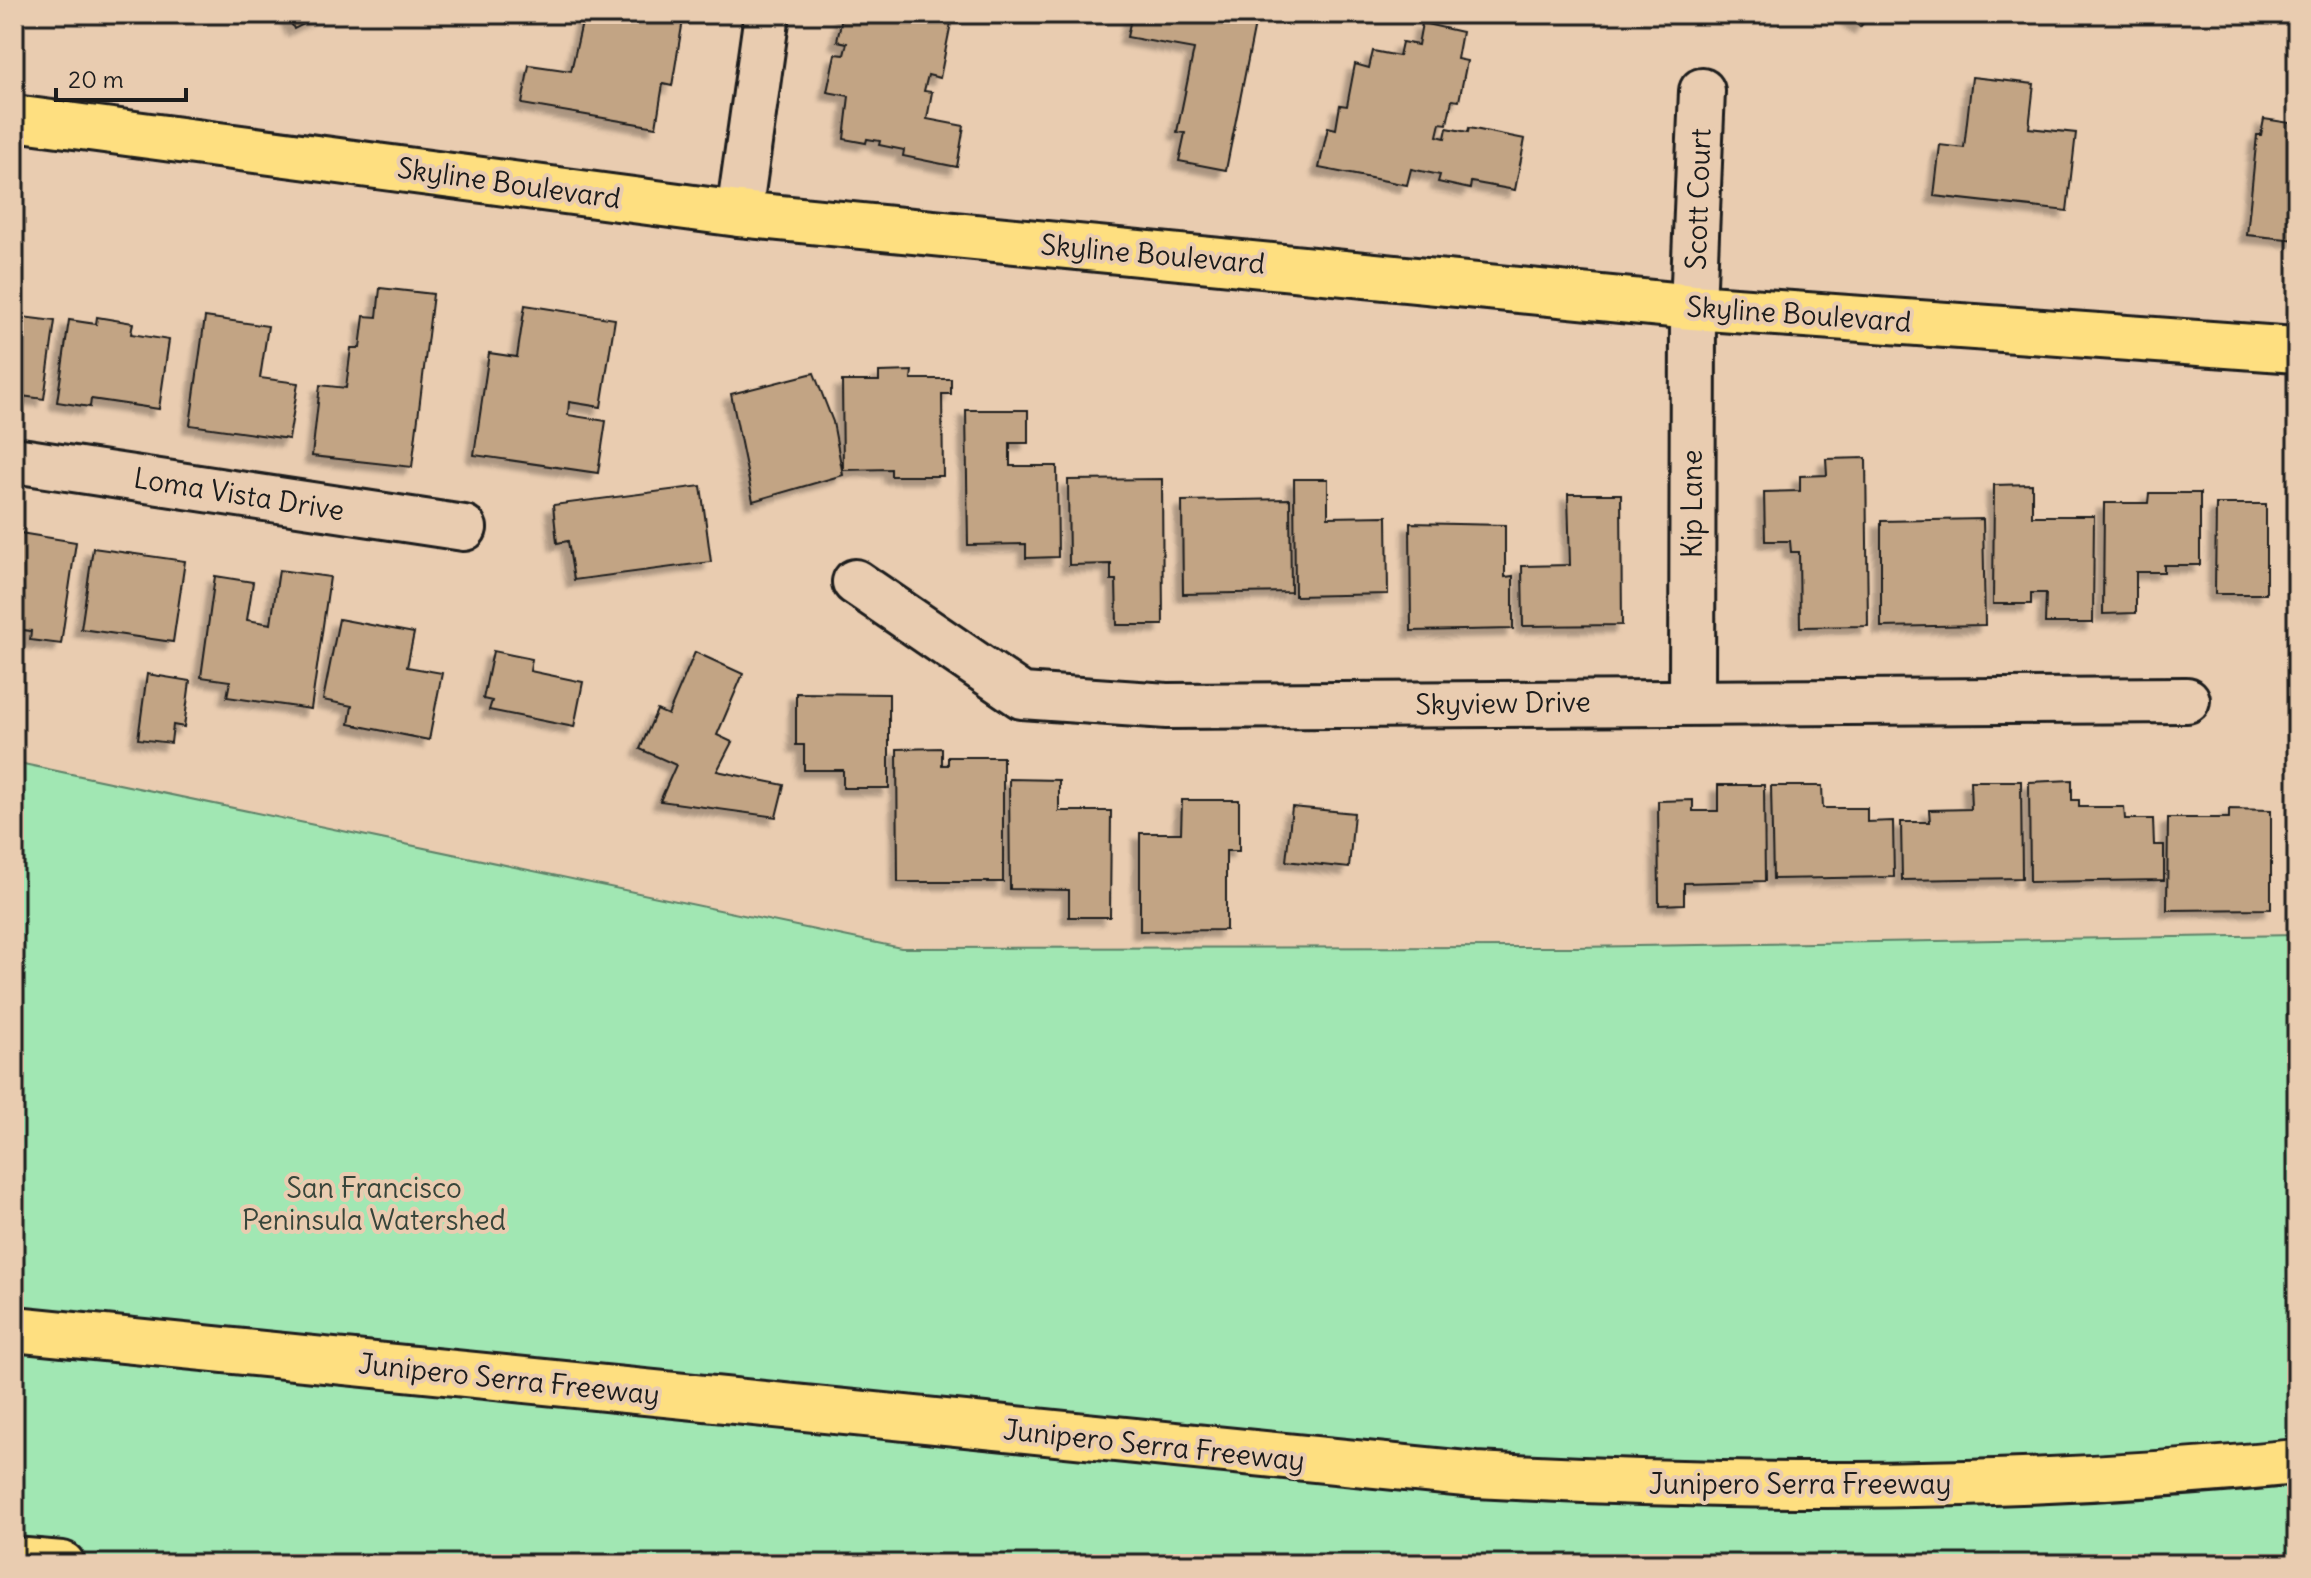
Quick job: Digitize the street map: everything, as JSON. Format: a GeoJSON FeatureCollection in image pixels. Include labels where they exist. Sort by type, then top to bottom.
{"type":"FeatureCollection","features":[{"type":"Feature","properties":{"kind":"main road","name":"Skyline Boulevard"},"geometry":{"type":"LineString","coordinates":[[14,118],[739,214],[1693,307],[2297,350]]}},
{"type":"Feature","properties":{"kind":"main road","name":"Junipero Serra Freeway"},"geometry":{"type":"LineString","coordinates":[[14,1329],[1381,1468],[1492,1476],[1667,1484],[1874,1487],[2143,1476],[2297,1462]]}},
{"type":"Feature","properties":{"kind":"main road"},"geometry":{"type":"LineString","coordinates":[[14,1560],[62,1564]]}},
{"type":"Feature","properties":{"kind":"street"},"geometry":{"type":"LineString","coordinates":[[739,214],[767,14]]}},
{"type":"Feature","properties":{"kind":"street","name":"Scott Court"},"geometry":{"type":"LineString","coordinates":[[1693,307],[1702,91]]}},
{"type":"Feature","properties":{"kind":"street","name":"Kip Lane"},"geometry":{"type":"LineString","coordinates":[[1692,701],[1693,307]]}},
{"type":"Feature","properties":{"kind":"street","name":"Loma Vista Drive"},"geometry":{"type":"LineString","coordinates":[[14,460],[464,528]]}},
{"type":"Feature","properties":{"kind":"street","name":"Skyview Drive"},"geometry":{"type":"LineString","coordinates":[[855,582],[1022,696],[1167,706],[2187,700]]}},
{"type":"Feature","properties":{"kind":"green space","name":"San Francisco Peninsula Watershed"},"geometry":{"type":"Polygon","coordinates":[[[14,762],[901,948],[1576,947],[2297,935],[2297,1564],[14,1564],[14,762]]]}},
{"type":"Feature","properties":{"kind":"building"},"geometry":{"type":"Polygon","coordinates":[[[287,14],[324,14],[294,29],[287,14]]]}},
{"type":"Feature","properties":{"kind":"building"},"geometry":{"type":"Polygon","coordinates":[[[584,14],[684,14],[672,86],[663,84],[656,127],[522,104],[529,65],[571,71],[584,14]]]}},
{"type":"Feature","properties":{"kind":"building"},"geometry":{"type":"Polygon","coordinates":[[[843,14],[903,14],[951,23],[940,78],[928,75],[924,91],[932,92],[927,119],[964,126],[957,167],[903,156],[904,150],[879,145],[880,141],[867,139],[866,143],[844,139],[849,96],[827,92],[835,54],[844,55],[847,43],[837,41],[843,14]]]}},
{"type":"Feature","properties":{"kind":"building"},"geometry":{"type":"Polygon","coordinates":[[[1132,14],[1257,14],[1226,170],[1179,161],[1185,133],[1177,132],[1194,49],[1127,37],[1132,14]]]}},
{"type":"Feature","properties":{"kind":"building"},"geometry":{"type":"Polygon","coordinates":[[[1845,14],[1870,14],[1860,27],[1845,14]]]}},
{"type":"Feature","properties":{"kind":"building"},"geometry":{"type":"Polygon","coordinates":[[[1422,23],[1462,32],[1457,59],[1467,61],[1459,101],[1452,100],[1447,124],[1440,123],[1437,136],[1445,138],[1447,128],[1468,132],[1469,128],[1525,139],[1515,190],[1471,182],[1470,189],[1438,182],[1440,175],[1411,169],[1407,185],[1319,168],[1328,127],[1336,129],[1340,105],[1347,106],[1355,64],[1369,68],[1373,51],[1399,56],[1402,42],[1418,45],[1422,23]]]}},
{"type":"Feature","properties":{"kind":"building"},"geometry":{"type":"Polygon","coordinates":[[[1972,77],[2034,84],[2029,128],[2076,133],[2067,211],[1934,196],[1940,145],[1964,148],[1972,77]]]}},
{"type":"Feature","properties":{"kind":"building"},"geometry":{"type":"Polygon","coordinates":[[[2264,119],[2297,124],[2297,240],[2247,235],[2257,135],[2261,135],[2264,119]]]}},
{"type":"Feature","properties":{"kind":"building"},"geometry":{"type":"Polygon","coordinates":[[[380,288],[433,294],[412,467],[312,456],[320,385],[346,388],[351,348],[360,348],[364,316],[377,317],[380,288]]]}},
{"type":"Feature","properties":{"kind":"building"},"geometry":{"type":"Polygon","coordinates":[[[525,305],[615,319],[601,407],[569,402],[568,415],[606,421],[598,473],[474,455],[489,353],[517,357],[525,305]]]}},
{"type":"Feature","properties":{"kind":"building"},"geometry":{"type":"Polygon","coordinates":[[[14,316],[55,321],[44,399],[14,395],[14,316]]]}},
{"type":"Feature","properties":{"kind":"building"},"geometry":{"type":"Polygon","coordinates":[[[97,317],[133,323],[131,334],[169,340],[159,409],[91,399],[90,407],[57,402],[69,320],[96,324],[97,317]]]}},
{"type":"Feature","properties":{"kind":"building"},"geometry":{"type":"Polygon","coordinates":[[[205,317],[268,326],[260,378],[298,383],[289,439],[190,425],[205,317]]]}},
{"type":"Feature","properties":{"kind":"building"},"geometry":{"type":"Polygon","coordinates":[[[912,371],[911,379],[951,379],[951,394],[942,394],[943,476],[891,476],[891,469],[843,470],[842,381],[879,381],[879,372],[912,371]]]}},
{"type":"Feature","properties":{"kind":"building"},"geometry":{"type":"Polygon","coordinates":[[[814,373],[833,422],[843,475],[753,501],[731,394],[814,373]]]}},
{"type":"Feature","properties":{"kind":"building"},"geometry":{"type":"Polygon","coordinates":[[[966,410],[1028,410],[1028,443],[1010,443],[1010,466],[1057,466],[1058,557],[1026,558],[1026,544],[968,545],[966,410]]]}},
{"type":"Feature","properties":{"kind":"building"},"geometry":{"type":"Polygon","coordinates":[[[1866,458],[1868,626],[1800,627],[1799,552],[1791,552],[1790,541],[1765,541],[1764,492],[1800,491],[1800,476],[1827,475],[1826,459],[1866,458]]]}},
{"type":"Feature","properties":{"kind":"building"},"geometry":{"type":"Polygon","coordinates":[[[1162,479],[1163,625],[1117,625],[1116,580],[1111,580],[1111,564],[1069,565],[1068,480],[1162,479]]]}},
{"type":"Feature","properties":{"kind":"building"},"geometry":{"type":"Polygon","coordinates":[[[1294,479],[1328,479],[1328,517],[1387,516],[1388,594],[1295,596],[1294,479]]]}},
{"type":"Feature","properties":{"kind":"building"},"geometry":{"type":"Polygon","coordinates":[[[2032,484],[2032,516],[2094,516],[2093,623],[2045,623],[2046,593],[2031,593],[2031,604],[1993,604],[1994,485],[2032,484]]]}},
{"type":"Feature","properties":{"kind":"building"},"geometry":{"type":"Polygon","coordinates":[[[701,486],[711,562],[574,580],[568,541],[557,543],[553,505],[701,486]]]}},
{"type":"Feature","properties":{"kind":"building"},"geometry":{"type":"Polygon","coordinates":[[[2149,493],[2200,493],[2200,565],[2164,565],[2164,572],[2136,572],[2136,613],[2103,614],[2104,503],[2148,503],[2149,493]]]}},
{"type":"Feature","properties":{"kind":"building"},"geometry":{"type":"Polygon","coordinates":[[[1568,494],[1621,494],[1622,625],[1523,626],[1522,566],[1570,565],[1568,494]]]}},
{"type":"Feature","properties":{"kind":"building"},"geometry":{"type":"Polygon","coordinates":[[[1290,499],[1291,592],[1183,594],[1182,501],[1290,499]]]}},
{"type":"Feature","properties":{"kind":"building"},"geometry":{"type":"Polygon","coordinates":[[[2216,504],[2266,504],[2266,594],[2215,594],[2216,504]]]}},
{"type":"Feature","properties":{"kind":"building"},"geometry":{"type":"Polygon","coordinates":[[[1983,519],[1985,625],[1881,627],[1881,521],[1983,519]]]}},
{"type":"Feature","properties":{"kind":"building"},"geometry":{"type":"Polygon","coordinates":[[[1410,523],[1505,525],[1505,577],[1513,576],[1513,629],[1411,631],[1410,523]]]}},
{"type":"Feature","properties":{"kind":"building"},"geometry":{"type":"Polygon","coordinates":[[[14,532],[76,542],[61,644],[30,640],[31,631],[14,629],[14,532]]]}},
{"type":"Feature","properties":{"kind":"building"},"geometry":{"type":"Polygon","coordinates":[[[93,548],[185,561],[173,642],[81,629],[93,548]]]}},
{"type":"Feature","properties":{"kind":"building"},"geometry":{"type":"Polygon","coordinates":[[[279,570],[330,577],[311,709],[227,697],[230,681],[201,677],[215,576],[253,582],[247,620],[271,624],[279,570]]]}},
{"type":"Feature","properties":{"kind":"building"},"geometry":{"type":"Polygon","coordinates":[[[339,619],[414,633],[407,667],[442,673],[429,740],[349,724],[352,706],[323,700],[339,619]]]}},
{"type":"Feature","properties":{"kind":"building"},"geometry":{"type":"Polygon","coordinates":[[[493,651],[532,659],[530,671],[583,682],[574,727],[489,710],[492,701],[483,699],[493,651]]]}},
{"type":"Feature","properties":{"kind":"building"},"geometry":{"type":"Polygon","coordinates":[[[695,652],[743,674],[717,735],[732,742],[717,771],[784,785],[776,817],[660,801],[676,765],[640,749],[657,710],[668,715],[695,652]]]}},
{"type":"Feature","properties":{"kind":"building"},"geometry":{"type":"Polygon","coordinates":[[[147,674],[190,681],[184,727],[173,725],[171,743],[138,739],[147,674]]]}},
{"type":"Feature","properties":{"kind":"building"},"geometry":{"type":"Polygon","coordinates":[[[796,693],[889,694],[889,788],[843,788],[843,770],[804,770],[804,745],[796,745],[796,693]]]}},
{"type":"Feature","properties":{"kind":"building"},"geometry":{"type":"Polygon","coordinates":[[[942,748],[942,765],[948,765],[948,757],[1003,757],[1003,882],[898,882],[897,749],[942,748]]]}},
{"type":"Feature","properties":{"kind":"building"},"geometry":{"type":"Polygon","coordinates":[[[1009,779],[1059,780],[1059,811],[1111,811],[1110,917],[1069,917],[1069,890],[1010,889],[1009,779]]]}},
{"type":"Feature","properties":{"kind":"building"},"geometry":{"type":"Polygon","coordinates":[[[2072,780],[2072,800],[2079,800],[2079,807],[2124,807],[2125,819],[2153,819],[2154,845],[2164,845],[2164,880],[2030,882],[2029,782],[2072,780]]]}},
{"type":"Feature","properties":{"kind":"building"},"geometry":{"type":"Polygon","coordinates":[[[1970,781],[2021,781],[2022,878],[1902,880],[1901,822],[1930,822],[1929,810],[1971,809],[1970,781]]]}},
{"type":"Feature","properties":{"kind":"building"},"geometry":{"type":"Polygon","coordinates":[[[1718,785],[1764,785],[1765,881],[1684,883],[1684,904],[1659,905],[1658,801],[1693,800],[1693,811],[1718,811],[1718,785]]]}},
{"type":"Feature","properties":{"kind":"building"},"geometry":{"type":"Polygon","coordinates":[[[1771,786],[1822,786],[1823,808],[1867,808],[1867,822],[1893,821],[1894,877],[1773,879],[1771,786]]]}},
{"type":"Feature","properties":{"kind":"building"},"geometry":{"type":"Polygon","coordinates":[[[1182,800],[1239,800],[1239,851],[1226,851],[1226,930],[1140,931],[1140,833],[1181,833],[1182,800]]]}},
{"type":"Feature","properties":{"kind":"building"},"geometry":{"type":"Polygon","coordinates":[[[1292,807],[1354,813],[1349,868],[1286,861],[1292,807]]]}},
{"type":"Feature","properties":{"kind":"building"},"geometry":{"type":"Polygon","coordinates":[[[2229,809],[2271,810],[2271,909],[2167,910],[2168,818],[2229,818],[2229,809]]]}}]}
